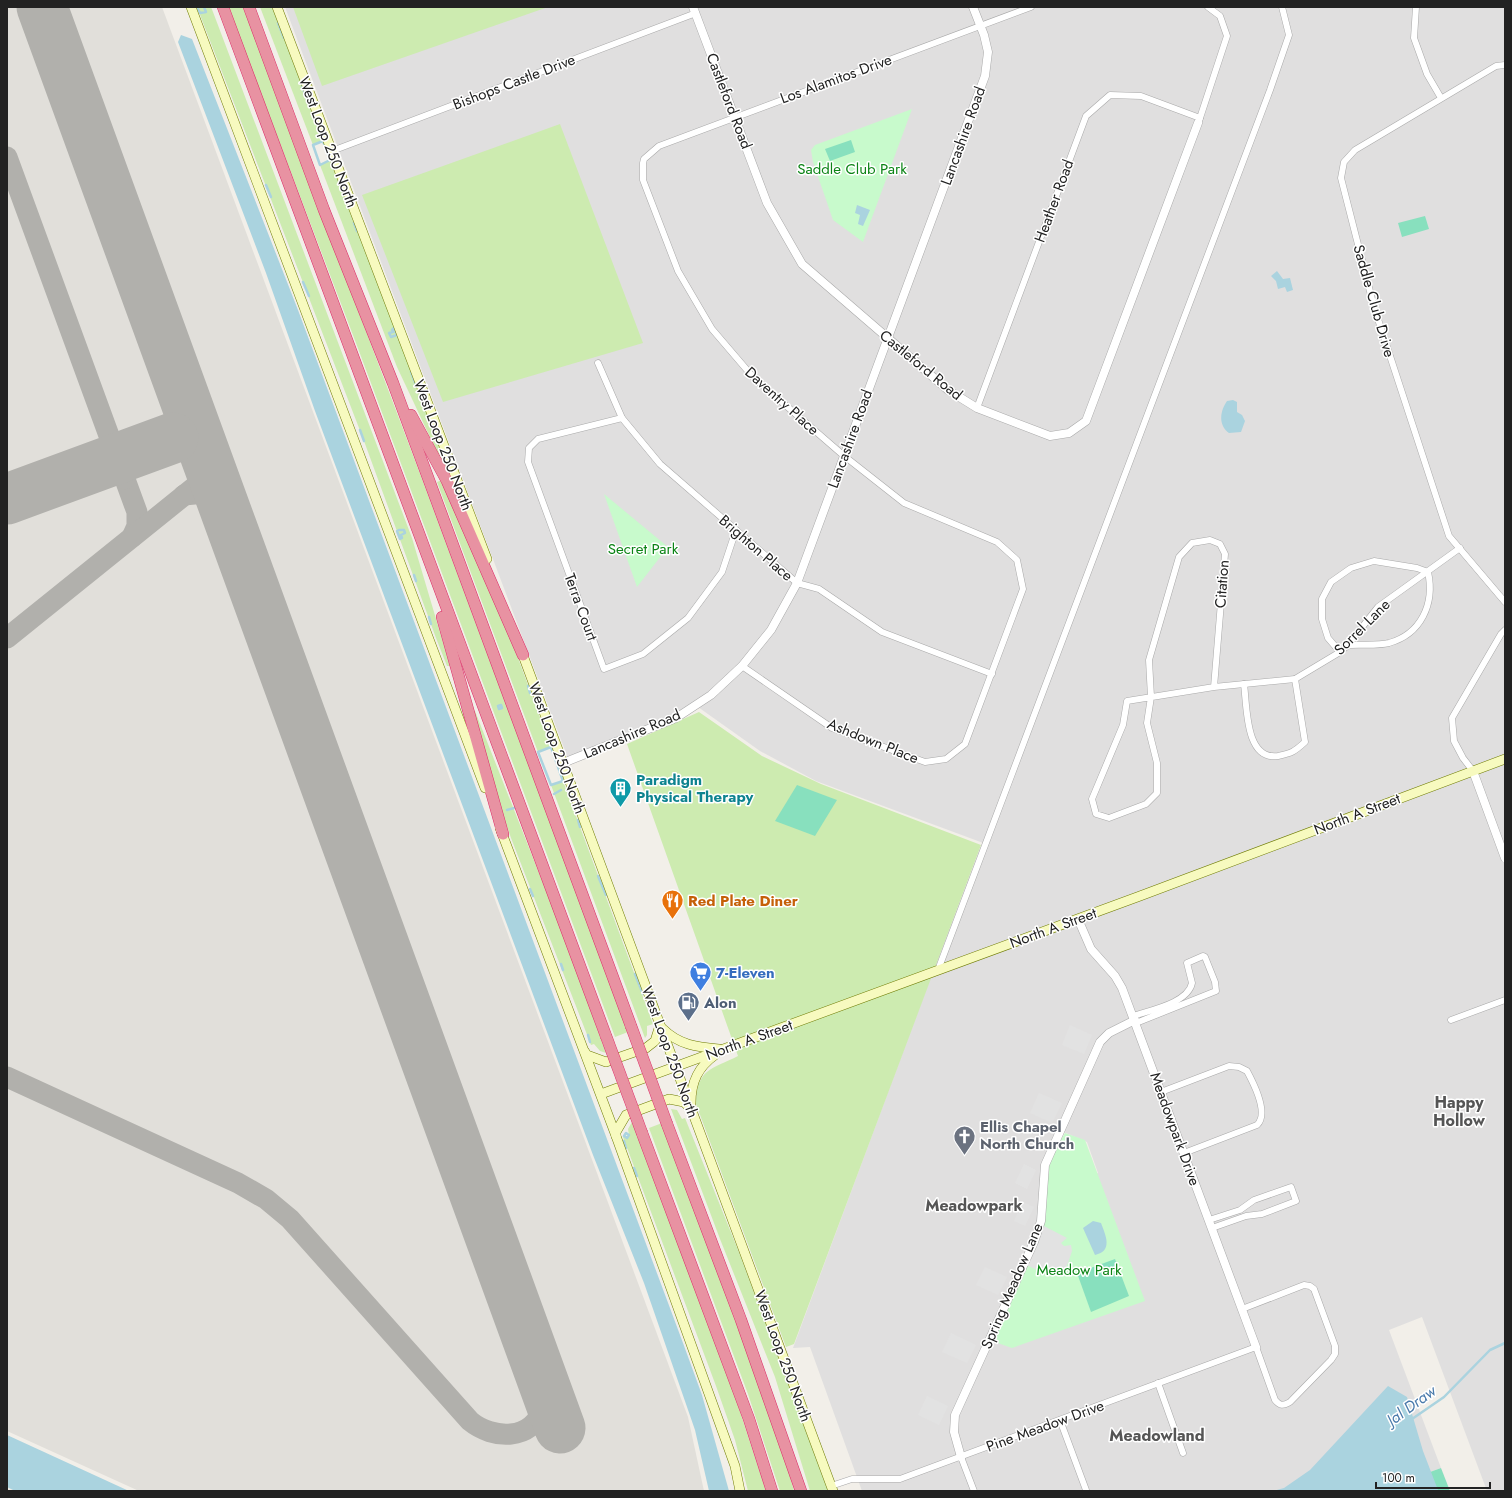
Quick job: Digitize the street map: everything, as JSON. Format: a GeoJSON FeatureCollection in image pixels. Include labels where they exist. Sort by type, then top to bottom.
{"type":"FeatureCollection","features":[{"type":"Feature","properties":{"kind":"highway"},"geometry":{"type":"LineString","coordinates":[[222,7],[749,1419],[772,1491]]}},
{"type":"Feature","properties":{"kind":"highway"},"geometry":{"type":"LineString","coordinates":[[250,7],[324,210],[393,383],[630,1026],[741,1320],[801,1491]]}},
{"type":"Feature","properties":{"kind":"highway"},"geometry":{"type":"LineString","coordinates":[[393,383],[447,481],[523,655]]}},
{"type":"Feature","properties":{"kind":"highway"},"geometry":{"type":"LineString","coordinates":[[416,530],[503,834]]}},
{"type":"Feature","properties":{"kind":"main road"},"geometry":{"type":"LineString","coordinates":[[191,7],[601,1094],[732,1458],[740,1491]]}},
{"type":"Feature","properties":{"kind":"main road","name":"West Loop 250 North"},"geometry":{"type":"LineString","coordinates":[[277,7],[523,655],[832,1488]]}},
{"type":"Feature","properties":{"kind":"main road","name":"North A Street"},"geometry":{"type":"LineString","coordinates":[[601,1094],[1078,919],[1505,759]]}},
{"type":"Feature","properties":{"kind":"main road"},"geometry":{"type":"LineString","coordinates":[[585,1052],[587,1055],[606,1062],[646,1048],[655,1042],[660,1025]]}},
{"type":"Feature","properties":{"kind":"main road"},"geometry":{"type":"LineString","coordinates":[[660,1025],[670,1036],[684,1044],[699,1048],[723,1049]]}},
{"type":"Feature","properties":{"kind":"main road"},"geometry":{"type":"LineString","coordinates":[[692,1110],[691,1092],[699,1068],[723,1049]]}},
{"type":"Feature","properties":{"kind":"main road"},"geometry":{"type":"LineString","coordinates":[[616,1136],[616,1132],[626,1115],[669,1099],[684,1102],[692,1110]]}},
{"type":"Feature","properties":{"kind":"street","name":"Lancashire Road"},"geometry":{"type":"LineString","coordinates":[[562,763],[676,718],[711,695],[742,666],[771,630],[797,583],[985,76],[988,52],[974,7]]}},
{"type":"Feature","properties":{"kind":"street","name":"Los Alamitos Drive"},"geometry":{"type":"LineString","coordinates":[[644,159],[659,146],[1032,7]]}},
{"type":"Feature","properties":{"kind":"street","name":"Castleford Road"},"geometry":{"type":"LineString","coordinates":[[694,10],[767,203],[802,264],[948,390],[977,408],[1050,436],[1069,434],[1086,421],[1199,120],[1227,36],[1220,16],[1208,7]]}},
{"type":"Feature","properties":{"kind":"street"},"geometry":{"type":"LineString","coordinates":[[938,970],[1270,90],[1289,35],[1282,7]]}},
{"type":"Feature","properties":{"kind":"street"},"geometry":{"type":"LineString","coordinates":[[1416,7],[1414,38],[1427,74],[1441,98]]}},
{"type":"Feature","properties":{"kind":"street","name":"Bishops Castle Drive"},"geometry":{"type":"LineString","coordinates":[[332,151],[694,10]]}},
{"type":"Feature","properties":{"kind":"street","name":"Saddle Club Drive"},"geometry":{"type":"LineString","coordinates":[[1505,65],[1496,66],[1355,150],[1344,162],[1341,178],[1374,307],[1449,536],[1505,602]]}},
{"type":"Feature","properties":{"kind":"street","name":"Heather Road"},"geometry":{"type":"LineString","coordinates":[[977,408],[1086,116],[1110,95],[1141,96],[1199,120]]}},
{"type":"Feature","properties":{"kind":"street","name":"Daventry Place"},"geometry":{"type":"LineString","coordinates":[[644,159],[642,163],[643,180],[678,271],[712,329],[753,377],[844,455],[904,503],[997,542],[1018,560]]}},
{"type":"Feature","properties":{"kind":"street","name":"Brighton Place"},"geometry":{"type":"LineString","coordinates":[[598,363],[622,418],[660,464],[797,583],[819,590],[882,632],[992,674]]}},
{"type":"Feature","properties":{"kind":"street","name":"Terra Court"},"geometry":{"type":"LineString","coordinates":[[622,418],[538,439],[529,448],[528,462],[604,669],[643,654],[688,618],[722,572],[736,530]]}},
{"type":"Feature","properties":{"kind":"street","name":"Citation"},"geometry":{"type":"LineString","coordinates":[[1151,697],[1127,701],[1123,725],[1092,799],[1096,814],[1110,818],[1146,804],[1157,793],[1157,763],[1147,723],[1151,697],[1150,660],[1179,557],[1192,544],[1210,540],[1220,544],[1225,554],[1214,686]]}},
{"type":"Feature","properties":{"kind":"street","name":"Sorrel Lane"},"geometry":{"type":"LineString","coordinates":[[1295,679],[1340,652],[1348,645],[1378,607],[1460,548]]}},
{"type":"Feature","properties":{"kind":"street","name":"Ashdown Place"},"geometry":{"type":"LineString","coordinates":[[742,666],[832,728],[925,762],[946,759],[965,744],[1023,589],[1018,560]]}},
{"type":"Feature","properties":{"kind":"street"},"geometry":{"type":"LineString","coordinates":[[1340,652],[1328,638],[1322,619],[1322,599],[1331,582],[1351,568],[1374,561],[1416,568],[1428,572],[1428,607],[1413,631],[1388,643],[1348,645]]}},
{"type":"Feature","properties":{"kind":"street"},"geometry":{"type":"LineString","coordinates":[[1505,630],[1501,634],[1452,718],[1454,741],[1463,758],[1473,771],[1505,858]]}},
{"type":"Feature","properties":{"kind":"street"},"geometry":{"type":"LineString","coordinates":[[1151,697],[1214,686],[1295,679],[1305,742],[1293,753],[1272,757],[1260,753],[1251,740],[1244,684]]}},
{"type":"Feature","properties":{"kind":"street","name":"Meadowpark Drive"},"geometry":{"type":"LineString","coordinates":[[1078,919],[1091,949],[1115,976],[1122,988],[1256,1347]]}},
{"type":"Feature","properties":{"kind":"street"},"geometry":{"type":"LineString","coordinates":[[1204,956],[1216,990],[1190,1002],[1134,1020],[1185,996],[1192,983],[1187,963],[1204,956]]}},
{"type":"Feature","properties":{"kind":"street"},"geometry":{"type":"LineString","coordinates":[[1185,996],[1190,1002]]}},
{"type":"Feature","properties":{"kind":"street"},"geometry":{"type":"LineString","coordinates":[[1451,1020],[1505,1000]]}},
{"type":"Feature","properties":{"kind":"street","name":"Spring Meadow Lane"},"geometry":{"type":"LineString","coordinates":[[961,1457],[954,1432],[956,1415],[1040,1223],[1045,1165],[1100,1042],[1109,1033],[1134,1020]]}},
{"type":"Feature","properties":{"kind":"street"},"geometry":{"type":"LineString","coordinates":[[1161,1092],[1229,1066],[1236,1066],[1248,1071],[1262,1109],[1261,1120],[1257,1125],[1184,1153]]}},
{"type":"Feature","properties":{"kind":"street"},"geometry":{"type":"LineString","coordinates":[[1209,1220],[1245,1207],[1254,1200],[1291,1187],[1296,1201],[1262,1214],[1248,1215],[1212,1228]]}},
{"type":"Feature","properties":{"kind":"street"},"geometry":{"type":"LineString","coordinates":[[1245,1207],[1248,1215]]}},
{"type":"Feature","properties":{"kind":"street"},"geometry":{"type":"LineString","coordinates":[[1242,1309],[1304,1285],[1310,1286],[1314,1288],[1335,1346],[1335,1354],[1290,1402],[1283,1405],[1279,1404],[1275,1400],[1256,1347]]}},
{"type":"Feature","properties":{"kind":"street","name":"Pine Meadow Drive"},"geometry":{"type":"LineString","coordinates":[[832,1488],[852,1479],[900,1479],[1256,1347]]}},
{"type":"Feature","properties":{"kind":"street"},"geometry":{"type":"LineString","coordinates":[[1158,1383],[1183,1453]]}},
{"type":"Feature","properties":{"kind":"street"},"geometry":{"type":"LineString","coordinates":[[1060,1420],[1086,1490]]}},
{"type":"Feature","properties":{"kind":"street"},"geometry":{"type":"LineString","coordinates":[[961,1457],[974,1491]]}},
{"type":"Feature","properties":{"kind":"shaded area"},"geometry":{"type":"Polygon","coordinates":[[[7,7],[162,7],[688,1417],[704,1491],[139,1491],[7,1431],[7,7]]]}},
{"type":"Feature","properties":{"kind":"shaded area"},"geometry":{"type":"Polygon","coordinates":[[[285,7],[1505,7],[1505,1491],[1487,1491],[1422,1317],[1389,1330],[1441,1468],[1378,1491],[862,1491],[810,1347],[793,1348],[932,974],[938,971],[986,844],[816,781],[760,751],[698,707],[569,761],[285,7]],[[1059,1130],[1046,1161],[1085,1178],[1098,1173],[1087,1142],[1059,1130]]]}},
{"type":"Feature","properties":{"kind":"shaded area"},"geometry":{"type":"Polygon","coordinates":[[[1070,1025],[1092,1035],[1084,1054],[1062,1045],[1070,1025]]]}},
{"type":"Feature","properties":{"kind":"shaded area"},"geometry":{"type":"Polygon","coordinates":[[[1039,1093],[1062,1103],[1052,1123],[1030,1113],[1039,1093]]]}},
{"type":"Feature","properties":{"kind":"shaded area"},"geometry":{"type":"Polygon","coordinates":[[[1024,1164],[1036,1170],[1027,1189],[1015,1183],[1024,1164]]]}},
{"type":"Feature","properties":{"kind":"shaded area"},"geometry":{"type":"Polygon","coordinates":[[[1023,1202],[1034,1207],[1025,1226],[1014,1221],[1023,1202]]]}},
{"type":"Feature","properties":{"kind":"shaded area"},"geometry":{"type":"Polygon","coordinates":[[[1044,1226],[1067,1238],[1061,1243],[1064,1246],[1071,1245],[1072,1251],[1068,1263],[1065,1269],[1057,1274],[1049,1275],[1026,1265],[1044,1226]]]}},
{"type":"Feature","properties":{"kind":"shaded area"},"geometry":{"type":"Polygon","coordinates":[[[985,1267],[1007,1277],[998,1295],[976,1285],[985,1267]]]}},
{"type":"Feature","properties":{"kind":"shaded area"},"geometry":{"type":"Polygon","coordinates":[[[951,1333],[976,1345],[967,1363],[942,1352],[951,1333]]]}},
{"type":"Feature","properties":{"kind":"shaded area"},"geometry":{"type":"Polygon","coordinates":[[[927,1396],[948,1406],[939,1425],[918,1415],[927,1396]]]}},
{"type":"Feature","properties":{"kind":"green space"},"geometry":{"type":"Polygon","coordinates":[[[197,7],[211,7],[213,12],[412,538],[450,666],[447,666],[436,638],[364,441],[197,7]]]}},
{"type":"Feature","properties":{"kind":"green space"},"geometry":{"type":"Polygon","coordinates":[[[228,7],[243,7],[422,479],[628,1032],[615,1037],[356,343],[228,7]]]}},
{"type":"Feature","properties":{"kind":"green space"},"geometry":{"type":"Polygon","coordinates":[[[260,7],[272,7],[323,141],[313,145],[260,7]]]}},
{"type":"Feature","properties":{"kind":"green space"},"geometry":{"type":"Polygon","coordinates":[[[293,7],[548,7],[322,86],[293,7]]]}},
{"type":"Feature","properties":{"kind":"green space","name":"Saddle Club Park"},"geometry":{"type":"Polygon","coordinates":[[[912,109],[863,242],[833,220],[813,162],[811,150],[815,145],[912,109]]]}},
{"type":"Feature","properties":{"kind":"green space"},"geometry":{"type":"Polygon","coordinates":[[[560,124],[643,343],[443,402],[362,195],[560,124]]]}},
{"type":"Feature","properties":{"kind":"green space"},"geometry":{"type":"Polygon","coordinates":[[[851,140],[855,152],[830,161],[825,149],[851,140]]]}},
{"type":"Feature","properties":{"kind":"green space"},"geometry":{"type":"Polygon","coordinates":[[[330,160],[448,468],[445,469],[397,367],[320,165],[330,160]]]}},
{"type":"Feature","properties":{"kind":"green space"},"geometry":{"type":"Polygon","coordinates":[[[1425,216],[1429,229],[1402,237],[1398,223],[1425,216]]]}},
{"type":"Feature","properties":{"kind":"green space"},"geometry":{"type":"Polygon","coordinates":[[[442,480],[502,615],[551,747],[538,752],[437,482],[442,480]]]}},
{"type":"Feature","properties":{"kind":"green space","name":"Secret Park"},"geometry":{"type":"Polygon","coordinates":[[[604,494],[668,547],[637,587],[604,494]]]}},
{"type":"Feature","properties":{"kind":"green space"},"geometry":{"type":"Polygon","coordinates":[[[475,711],[565,939],[606,1053],[600,1051],[594,1044],[591,1045],[511,838],[497,798],[471,712],[475,711]]]}},
{"type":"Feature","properties":{"kind":"green space"},"geometry":{"type":"Polygon","coordinates":[[[699,712],[762,756],[821,784],[981,845],[794,1344],[786,1347],[696,1104],[699,1083],[707,1072],[738,1056],[627,744],[699,712]]]}},
{"type":"Feature","properties":{"kind":"green space"},"geometry":{"type":"Polygon","coordinates":[[[563,781],[653,1024],[647,1026],[647,1035],[645,1038],[551,785],[563,781]]]}},
{"type":"Feature","properties":{"kind":"green space"},"geometry":{"type":"Polygon","coordinates":[[[797,785],[837,800],[815,836],[775,821],[797,785]]]}},
{"type":"Feature","properties":{"kind":"green space"},"geometry":{"type":"Polygon","coordinates":[[[671,1109],[677,1110],[682,1119],[685,1118],[740,1255],[828,1491],[810,1491],[775,1377],[720,1239],[671,1109]]]}},
{"type":"Feature","properties":{"kind":"green space"},"geometry":{"type":"Polygon","coordinates":[[[632,1122],[733,1390],[766,1491],[748,1491],[735,1440],[716,1386],[623,1137],[629,1135],[628,1129],[632,1122]]]}},
{"type":"Feature","properties":{"kind":"green space"},"geometry":{"type":"Polygon","coordinates":[[[662,1123],[719,1273],[786,1462],[794,1491],[780,1491],[748,1394],[649,1128],[662,1123]]]}},
{"type":"Feature","properties":{"kind":"green space","name":"Meadow Park"},"geometry":{"type":"Polygon","coordinates":[[[1065,1133],[1085,1140],[1145,1301],[1012,1348],[989,1340],[1044,1226],[1045,1166],[1065,1133]]]}},
{"type":"Feature","properties":{"kind":"green space"},"geometry":{"type":"Polygon","coordinates":[[[1115,1259],[1129,1296],[1091,1312],[1077,1273],[1115,1259]]]}},
{"type":"Feature","properties":{"kind":"green space"},"geometry":{"type":"Polygon","coordinates":[[[1441,1468],[1450,1491],[1378,1491],[1441,1468]]]}},
{"type":"Feature","properties":{"kind":"water"},"geometry":{"type":"Polygon","coordinates":[[[181,35],[192,39],[298,310],[702,1395],[729,1491],[709,1491],[695,1430],[644,1283],[593,1155],[315,411],[266,273],[178,42],[181,35]]]}},
{"type":"Feature","properties":{"kind":"water"},"geometry":{"type":"Polygon","coordinates":[[[857,205],[870,210],[863,226],[858,224],[860,215],[855,213],[857,205]]]}},
{"type":"Feature","properties":{"kind":"water"},"geometry":{"type":"Polygon","coordinates":[[[1277,271],[1283,279],[1290,278],[1293,290],[1287,292],[1285,287],[1278,289],[1276,281],[1271,276],[1277,271]]]}},
{"type":"Feature","properties":{"kind":"water"},"geometry":{"type":"Polygon","coordinates":[[[1233,400],[1237,402],[1237,412],[1242,415],[1245,421],[1241,432],[1229,433],[1225,430],[1221,418],[1227,401],[1233,400]]]}},
{"type":"Feature","properties":{"kind":"water"},"geometry":{"type":"Polygon","coordinates":[[[1093,1221],[1101,1223],[1107,1242],[1104,1250],[1095,1255],[1083,1228],[1093,1221]]]}},
{"type":"Feature","properties":{"kind":"water"},"geometry":{"type":"Polygon","coordinates":[[[1388,1386],[1407,1397],[1423,1451],[1438,1490],[1273,1491],[1284,1488],[1310,1470],[1388,1386]]]}},
{"type":"Feature","properties":{"kind":"water"},"geometry":{"type":"Polygon","coordinates":[[[7,1435],[129,1491],[15,1491],[7,1487],[7,1435]]]}},
{"type":"Feature","properties":{"kind":"waterway"},"geometry":{"type":"LineString","coordinates":[[197,7],[200,13],[206,12],[204,7]]}},
{"type":"Feature","properties":{"kind":"waterway"},"geometry":{"type":"LineString","coordinates":[[278,23],[284,38]]}},
{"type":"Feature","properties":{"kind":"waterway"},"geometry":{"type":"LineString","coordinates":[[302,86],[307,99]]}},
{"type":"Feature","properties":{"kind":"waterway"},"geometry":{"type":"LineString","coordinates":[[323,141],[330,160],[320,165],[313,145],[323,141]]}},
{"type":"Feature","properties":{"kind":"waterway"},"geometry":{"type":"LineString","coordinates":[[266,185],[271,197]]}},
{"type":"Feature","properties":{"kind":"waterway"},"geometry":{"type":"LineString","coordinates":[[354,223],[357,231]]}},
{"type":"Feature","properties":{"kind":"waterway"},"geometry":{"type":"LineString","coordinates":[[303,282],[309,296]]}},
{"type":"Feature","properties":{"kind":"waterway"},"geometry":{"type":"LineString","coordinates":[[394,328],[397,335],[391,337],[389,333],[393,332],[392,330],[394,328]]}},
{"type":"Feature","properties":{"kind":"waterway"},"geometry":{"type":"LineString","coordinates":[[411,372],[416,385]]}},
{"type":"Feature","properties":{"kind":"waterway"},"geometry":{"type":"LineString","coordinates":[[360,430],[364,441]]}},
{"type":"Feature","properties":{"kind":"waterway"},"geometry":{"type":"LineString","coordinates":[[399,530],[404,530],[405,533],[401,535],[402,538],[400,539],[397,531],[399,530]]}},
{"type":"Feature","properties":{"kind":"waterway"},"geometry":{"type":"LineString","coordinates":[[414,575],[416,581]]}},
{"type":"Feature","properties":{"kind":"waterway"},"geometry":{"type":"LineString","coordinates":[[429,617],[431,624]]}},
{"type":"Feature","properties":{"kind":"waterway"},"geometry":{"type":"LineString","coordinates":[[528,686],[530,693]]}},
{"type":"Feature","properties":{"kind":"waterway"},"geometry":{"type":"LineString","coordinates":[[501,705],[502,708],[499,709],[498,706],[501,705]]}},
{"type":"Feature","properties":{"kind":"waterway"},"geometry":{"type":"LineString","coordinates":[[551,747],[563,781],[551,785],[538,752],[551,747]]}},
{"type":"Feature","properties":{"kind":"waterway"},"geometry":{"type":"LineString","coordinates":[[554,794],[561,790]]}},
{"type":"Feature","properties":{"kind":"waterway"},"geometry":{"type":"LineString","coordinates":[[507,810],[514,808]]}},
{"type":"Feature","properties":{"kind":"waterway"},"geometry":{"type":"LineString","coordinates":[[578,820],[580,827]]}},
{"type":"Feature","properties":{"kind":"waterway"},"geometry":{"type":"LineString","coordinates":[[598,876],[606,895]]}},
{"type":"Feature","properties":{"kind":"waterway"},"geometry":{"type":"LineString","coordinates":[[530,889],[533,896]]}},
{"type":"Feature","properties":{"kind":"waterway"},"geometry":{"type":"LineString","coordinates":[[561,964],[563,970]]}},
{"type":"Feature","properties":{"kind":"waterway"},"geometry":{"type":"LineString","coordinates":[[635,974],[643,994]]}},
{"type":"Feature","properties":{"kind":"waterway"},"geometry":{"type":"LineString","coordinates":[[588,1035],[590,1042]]}},
{"type":"Feature","properties":{"kind":"waterway"},"geometry":{"type":"LineString","coordinates":[[626,1133],[629,1135],[627,1138],[624,1136],[626,1133]]}},
{"type":"Feature","properties":{"kind":"waterway"},"geometry":{"type":"LineString","coordinates":[[624,1141],[626,1148]]}},
{"type":"Feature","properties":{"kind":"waterway"},"geometry":{"type":"LineString","coordinates":[[634,1168],[637,1176]]}},
{"type":"Feature","properties":{"kind":"waterway","name":"Jal Draw"},"geometry":{"type":"LineString","coordinates":[[1412,1419],[1444,1397],[1490,1350],[1505,1343]]}},
{"type":"Feature","properties":{"kind":"taxiway"},"geometry":{"type":"LineString","coordinates":[[7,157],[137,512],[137,526],[132,537]]}},
{"type":"Feature","properties":{"kind":"taxiway"},"geometry":{"type":"LineString","coordinates":[[173,438],[183,438],[192,441],[199,446],[205,454]]}},
{"type":"Feature","properties":{"kind":"taxiway"},"geometry":{"type":"LineString","coordinates":[[7,638],[197,485],[205,471],[205,454]]}},
{"type":"Feature","properties":{"kind":"taxiway"},"geometry":{"type":"LineString","coordinates":[[97,466],[115,470],[125,479]]}},
{"type":"Feature","properties":{"kind":"taxiway"},"geometry":{"type":"LineString","coordinates":[[184,495],[205,493],[222,503]]}},
{"type":"Feature","properties":{"kind":"taxiway"},"geometry":{"type":"LineString","coordinates":[[7,1077],[238,1183],[266,1199],[290,1219],[470,1421],[479,1427],[490,1432],[500,1434],[521,1432],[530,1427],[538,1419],[543,1408],[545,1401],[545,1389]]}},
{"type":"Feature","properties":{"kind":"runway"},"geometry":{"type":"LineString","coordinates":[[42,7],[560,1428]]}},
{"type":"Feature","properties":{"kind":"runway"},"geometry":{"type":"LineString","coordinates":[[7,499],[173,438]]}},
{"type":"Feature","properties":{"kind":"place","name":"Paradigm Physical Therapy"},"geometry":{"type":"Point","coordinates":[621,808]}},
{"type":"Feature","properties":{"kind":"place","name":"Red Plate Diner"},"geometry":{"type":"Point","coordinates":[673,920]}},
{"type":"Feature","properties":{"kind":"place","name":"7-Eleven"},"geometry":{"type":"Point","coordinates":[701,992]}},
{"type":"Feature","properties":{"kind":"place","name":"Alon"},"geometry":{"type":"Point","coordinates":[689,1022]}},
{"type":"Feature","properties":{"kind":"place","name":"Ellis Chapel North Church"},"geometry":{"type":"Point","coordinates":[964,1156]}},
{"type":"Feature","properties":{"kind":"district","name":"Happy Hollow"},"geometry":{"type":"Point","coordinates":[1459,1111]}},
{"type":"Feature","properties":{"kind":"district","name":"Meadowpark"},"geometry":{"type":"Point","coordinates":[974,1205]}},
{"type":"Feature","properties":{"kind":"district","name":"Meadowland"},"geometry":{"type":"Point","coordinates":[1157,1435]}}]}
